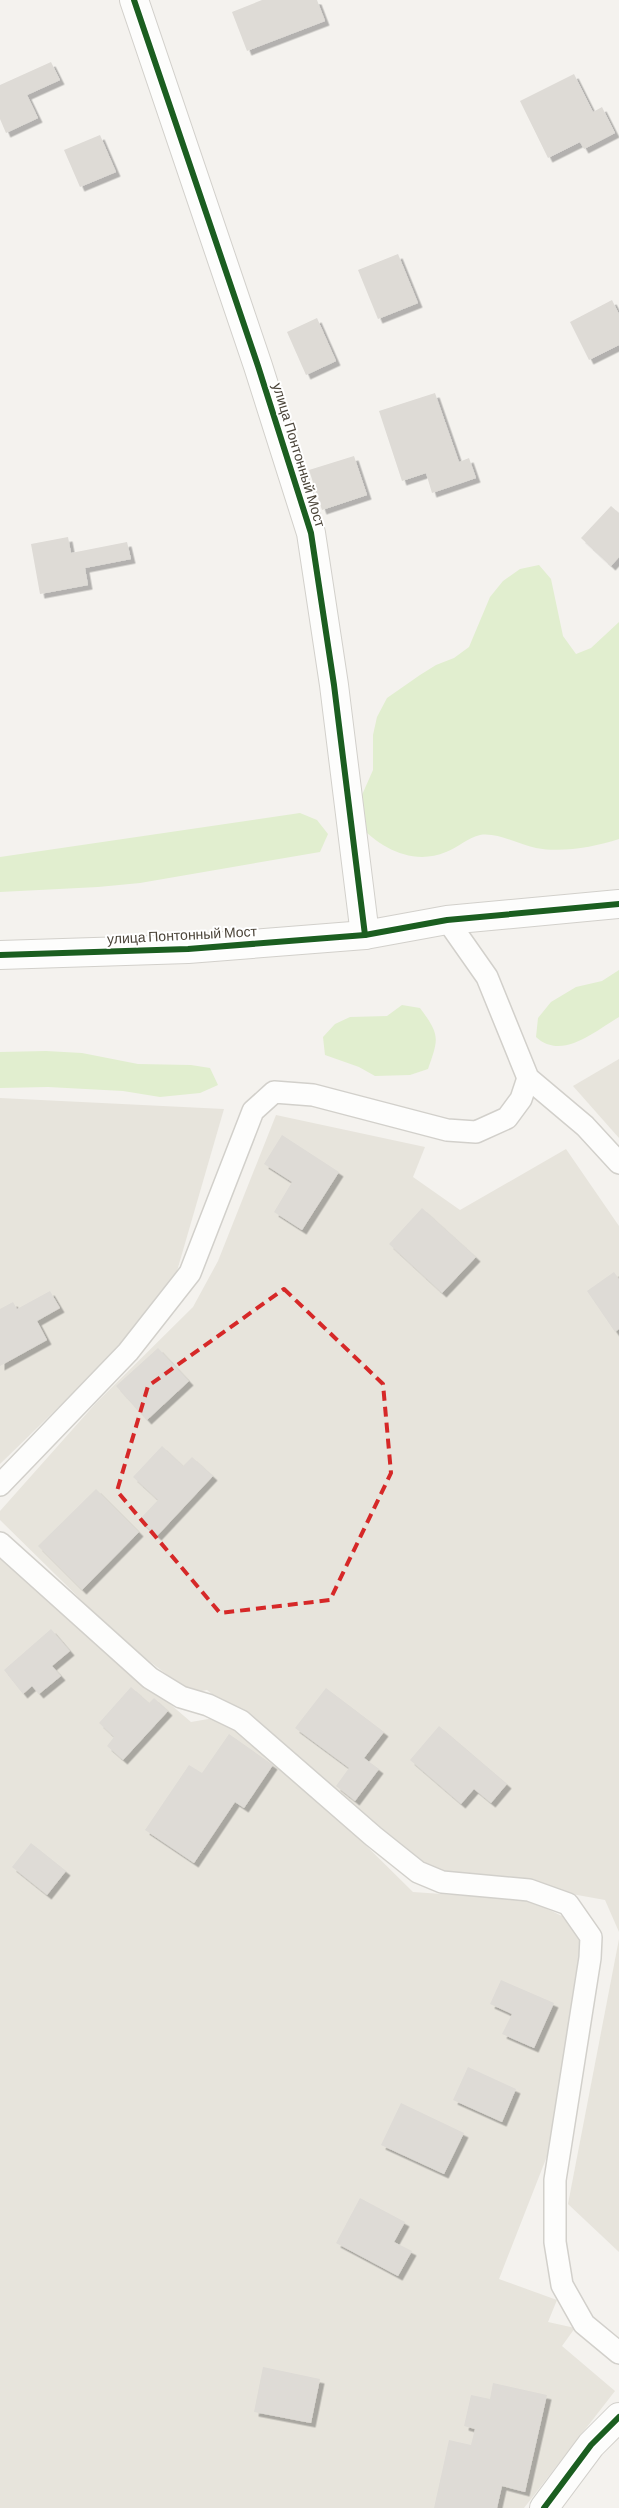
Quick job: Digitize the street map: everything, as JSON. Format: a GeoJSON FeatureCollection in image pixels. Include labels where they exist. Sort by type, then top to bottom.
{"type":"FeatureCollection","features":[{"type":"Feature","properties":{"kind":"street","name":"улица Понтонный Мост"},"geometry":{"type":"LineString","coordinates":[[134,0],[258,366],[311,533],[334,685],[365,935]]}},
{"type":"Feature","properties":{"kind":"street","name":"улица Понтонный Мост"},"geometry":{"type":"LineString","coordinates":[[0,955],[188,950],[365,935],[447,920],[619,904]]}},
{"type":"Feature","properties":{"kind":"street"},"geometry":{"type":"LineString","coordinates":[[544,2508],[591,2445],[619,2417]]}},
{"type":"Feature","properties":{"kind":"lane"},"geometry":{"type":"LineString","coordinates":[[447,920],[487,977],[528,1078],[585,1126],[619,1163]]}},
{"type":"Feature","properties":{"kind":"lane"},"geometry":{"type":"LineString","coordinates":[[0,1484],[128,1352],[190,1273],[253,1111],[274,1092],[313,1095],[447,1130],[476,1132],[507,1118],[521,1099],[528,1078]]}},
{"type":"Feature","properties":{"kind":"lane"},"geometry":{"type":"LineString","coordinates":[[0,1544],[150,1678],[181,1697],[208,1705],[241,1721],[373,1836],[418,1872],[442,1882],[530,1890],[568,1904],[591,1937],[590,1958],[555,2180],[555,2242],[562,2284],[584,2324],[619,2353]]}},
{"type":"Feature","properties":{"kind":"highlighted area"},"geometry":{"type":"Polygon","coordinates":[[[284,1289],[383,1384],[391,1473],[330,1600],[220,1613],[117,1491],[148,1386],[284,1289]]]}},
{"type":"Feature","properties":{"kind":"shaded area"},"geometry":{"type":"Polygon","coordinates":[[[619,1059],[619,1138],[573,1086],[619,1059]]]}},
{"type":"Feature","properties":{"kind":"shaded area"},"geometry":{"type":"Polygon","coordinates":[[[0,1098],[224,1109],[177,1271],[110,1357],[0,1464],[0,1098]]]}},
{"type":"Feature","properties":{"kind":"shaded area"},"geometry":{"type":"Polygon","coordinates":[[[276,1115],[425,1147],[413,1177],[460,1210],[566,1149],[619,1226],[619,1932],[605,1900],[432,1869],[207,1690],[191,1693],[123,1641],[0,1520],[0,1511],[96,1403],[193,1307],[218,1261],[276,1115]]]}},
{"type":"Feature","properties":{"kind":"shaded area"},"geometry":{"type":"Polygon","coordinates":[[[0,1558],[191,1722],[214,1718],[233,1728],[316,1796],[413,1892],[529,1900],[566,1918],[581,1942],[551,2146],[499,2279],[557,2300],[548,2322],[575,2328],[562,2346],[615,2391],[524,2508],[0,2508],[0,1558]]]}},
{"type":"Feature","properties":{"kind":"shaded area"},"geometry":{"type":"Polygon","coordinates":[[[619,1939],[619,2252],[568,2204],[619,1939]]]}},
{"type":"Feature","properties":{"kind":"green space"},"geometry":{"type":"Polygon","coordinates":[[[539,565],[551,579],[563,636],[576,654],[591,648],[619,622],[619,839],[589,847],[556,850],[536,848],[494,835],[480,835],[446,852],[434,856],[421,857],[409,856],[387,847],[358,824],[358,804],[373,770],[373,735],[377,717],[387,698],[436,665],[454,658],[469,647],[490,597],[503,581],[520,569],[539,565]]]}},
{"type":"Feature","properties":{"kind":"green space"},"geometry":{"type":"Polygon","coordinates":[[[300,813],[317,820],[328,834],[320,852],[140,883],[0,892],[0,857],[300,813]]]}},
{"type":"Feature","properties":{"kind":"green space"},"geometry":{"type":"Polygon","coordinates":[[[619,970],[619,1017],[589,1036],[567,1045],[546,1044],[536,1037],[538,1018],[551,1002],[576,987],[602,981],[619,970]]]}},
{"type":"Feature","properties":{"kind":"green space"},"geometry":{"type":"Polygon","coordinates":[[[402,1005],[420,1008],[434,1031],[436,1043],[428,1069],[410,1075],[375,1076],[359,1067],[325,1055],[323,1037],[335,1024],[350,1017],[387,1016],[402,1005]]]}},
{"type":"Feature","properties":{"kind":"green space"},"geometry":{"type":"Polygon","coordinates":[[[46,1051],[82,1053],[138,1064],[191,1065],[210,1068],[218,1085],[200,1093],[160,1097],[123,1091],[48,1087],[0,1088],[0,1052],[46,1051]]]}},
{"type":"Feature","properties":{"kind":"building"},"geometry":{"type":"Polygon","coordinates":[[[262,0],[317,0],[325,21],[247,51],[232,12],[262,0]]]}},
{"type":"Feature","properties":{"kind":"building"},"geometry":{"type":"Polygon","coordinates":[[[51,62],[60,80],[27,95],[38,118],[6,133],[0,119],[0,85],[51,62]]]}},
{"type":"Feature","properties":{"kind":"building"},"geometry":{"type":"Polygon","coordinates":[[[574,74],[593,112],[602,107],[615,133],[584,149],[580,142],[548,158],[520,101],[574,74]]]}},
{"type":"Feature","properties":{"kind":"building"},"geometry":{"type":"Polygon","coordinates":[[[100,135],[116,172],[80,187],[64,150],[100,135]]]}},
{"type":"Feature","properties":{"kind":"building"},"geometry":{"type":"Polygon","coordinates":[[[398,254],[418,303],[378,319],[358,270],[398,254]]]}},
{"type":"Feature","properties":{"kind":"building"},"geometry":{"type":"Polygon","coordinates":[[[612,300],[619,314],[619,345],[589,360],[570,322],[612,300]]]}},
{"type":"Feature","properties":{"kind":"building"},"geometry":{"type":"Polygon","coordinates":[[[317,318],[336,361],[306,375],[287,332],[317,318]]]}},
{"type":"Feature","properties":{"kind":"building"},"geometry":{"type":"Polygon","coordinates":[[[435,393],[459,462],[469,458],[476,478],[432,493],[426,473],[402,481],[379,411],[435,393]]]}},
{"type":"Feature","properties":{"kind":"building"},"geometry":{"type":"Polygon","coordinates":[[[354,456],[367,495],[322,510],[309,470],[354,456]]]}},
{"type":"Feature","properties":{"kind":"building"},"geometry":{"type":"Polygon","coordinates":[[[611,506],[619,513],[619,557],[611,566],[581,538],[611,506]]]}},
{"type":"Feature","properties":{"kind":"building"},"geometry":{"type":"Polygon","coordinates":[[[68,537],[71,553],[127,542],[131,559],[85,568],[88,585],[40,594],[31,544],[68,537]]]}},
{"type":"Feature","properties":{"kind":"building"},"geometry":{"type":"Polygon","coordinates":[[[282,1135],[339,1172],[302,1230],[274,1212],[292,1182],[264,1164],[282,1135]]]}},
{"type":"Feature","properties":{"kind":"building"},"geometry":{"type":"Polygon","coordinates":[[[422,1208],[476,1257],[442,1293],[389,1244],[422,1208]]]}},
{"type":"Feature","properties":{"kind":"building"},"geometry":{"type":"Polygon","coordinates":[[[614,1272],[619,1279],[619,1329],[615,1332],[587,1291],[614,1272]]]}},
{"type":"Feature","properties":{"kind":"building"},"geometry":{"type":"Polygon","coordinates":[[[50,1291],[60,1308],[37,1321],[47,1340],[0,1366],[0,1309],[13,1302],[17,1309],[50,1291]]]}},
{"type":"Feature","properties":{"kind":"building"},"geometry":{"type":"Polygon","coordinates":[[[158,1348],[189,1381],[147,1420],[116,1386],[158,1348]]]}},
{"type":"Feature","properties":{"kind":"building"},"geometry":{"type":"Polygon","coordinates":[[[162,1446],[183,1466],[192,1457],[213,1476],[157,1536],[139,1520],[158,1500],[133,1477],[162,1446]]]}},
{"type":"Feature","properties":{"kind":"building"},"geometry":{"type":"Polygon","coordinates":[[[96,1489],[139,1532],[82,1590],[38,1546],[96,1489]]]}},
{"type":"Feature","properties":{"kind":"building"},"geometry":{"type":"Polygon","coordinates":[[[51,1629],[70,1651],[52,1666],[61,1676],[39,1694],[32,1686],[23,1694],[4,1670],[51,1629]]]}},
{"type":"Feature","properties":{"kind":"building"},"geometry":{"type":"Polygon","coordinates":[[[131,1687],[149,1703],[154,1698],[168,1711],[123,1760],[107,1746],[114,1737],[99,1723],[131,1687]]]}},
{"type":"Feature","properties":{"kind":"building"},"geometry":{"type":"Polygon","coordinates":[[[326,1688],[384,1732],[364,1758],[379,1769],[355,1801],[336,1786],[349,1768],[295,1728],[326,1688]]]}},
{"type":"Feature","properties":{"kind":"building"},"geometry":{"type":"Polygon","coordinates":[[[439,1726],[507,1784],[491,1803],[474,1789],[461,1804],[410,1760],[439,1726]]]}},
{"type":"Feature","properties":{"kind":"building"},"geometry":{"type":"Polygon","coordinates":[[[229,1734],[273,1765],[244,1808],[235,1802],[194,1863],[145,1830],[189,1765],[202,1773],[229,1734]]]}},
{"type":"Feature","properties":{"kind":"building"},"geometry":{"type":"Polygon","coordinates":[[[31,1843],[66,1871],[47,1895],[12,1867],[31,1843]]]}},
{"type":"Feature","properties":{"kind":"building"},"geometry":{"type":"Polygon","coordinates":[[[501,1980],[554,2003],[534,2048],[502,2034],[512,2014],[490,2004],[501,1980]]]}},
{"type":"Feature","properties":{"kind":"building"},"geometry":{"type":"Polygon","coordinates":[[[468,2067],[516,2089],[502,2122],[453,2100],[468,2067]]]}},
{"type":"Feature","properties":{"kind":"building"},"geometry":{"type":"Polygon","coordinates":[[[401,2103],[464,2133],[444,2174],[381,2145],[401,2103]]]}},
{"type":"Feature","properties":{"kind":"building"},"geometry":{"type":"Polygon","coordinates":[[[360,2198],[405,2222],[394,2242],[412,2251],[398,2276],[336,2243],[360,2198]]]}},
{"type":"Feature","properties":{"kind":"building"},"geometry":{"type":"Polygon","coordinates":[[[263,2367],[320,2379],[311,2423],[254,2412],[263,2367]]]}},
{"type":"Feature","properties":{"kind":"building"},"geometry":{"type":"Polygon","coordinates":[[[493,2383],[547,2395],[525,2492],[502,2486],[497,2508],[434,2508],[449,2440],[471,2445],[475,2429],[464,2426],[471,2395],[490,2399],[493,2383]]]}},
{"type":"Feature","properties":{"kind":"cycle path"},"geometry":{"type":"LineString","coordinates":[[134,0],[258,366],[311,533],[334,685],[365,935]]}},
{"type":"Feature","properties":{"kind":"cycle path"},"geometry":{"type":"LineString","coordinates":[[0,955],[188,949],[365,935],[447,920],[619,904]]}},
{"type":"Feature","properties":{"kind":"cycle path"},"geometry":{"type":"LineString","coordinates":[[544,2508],[591,2445],[619,2417]]}}]}
